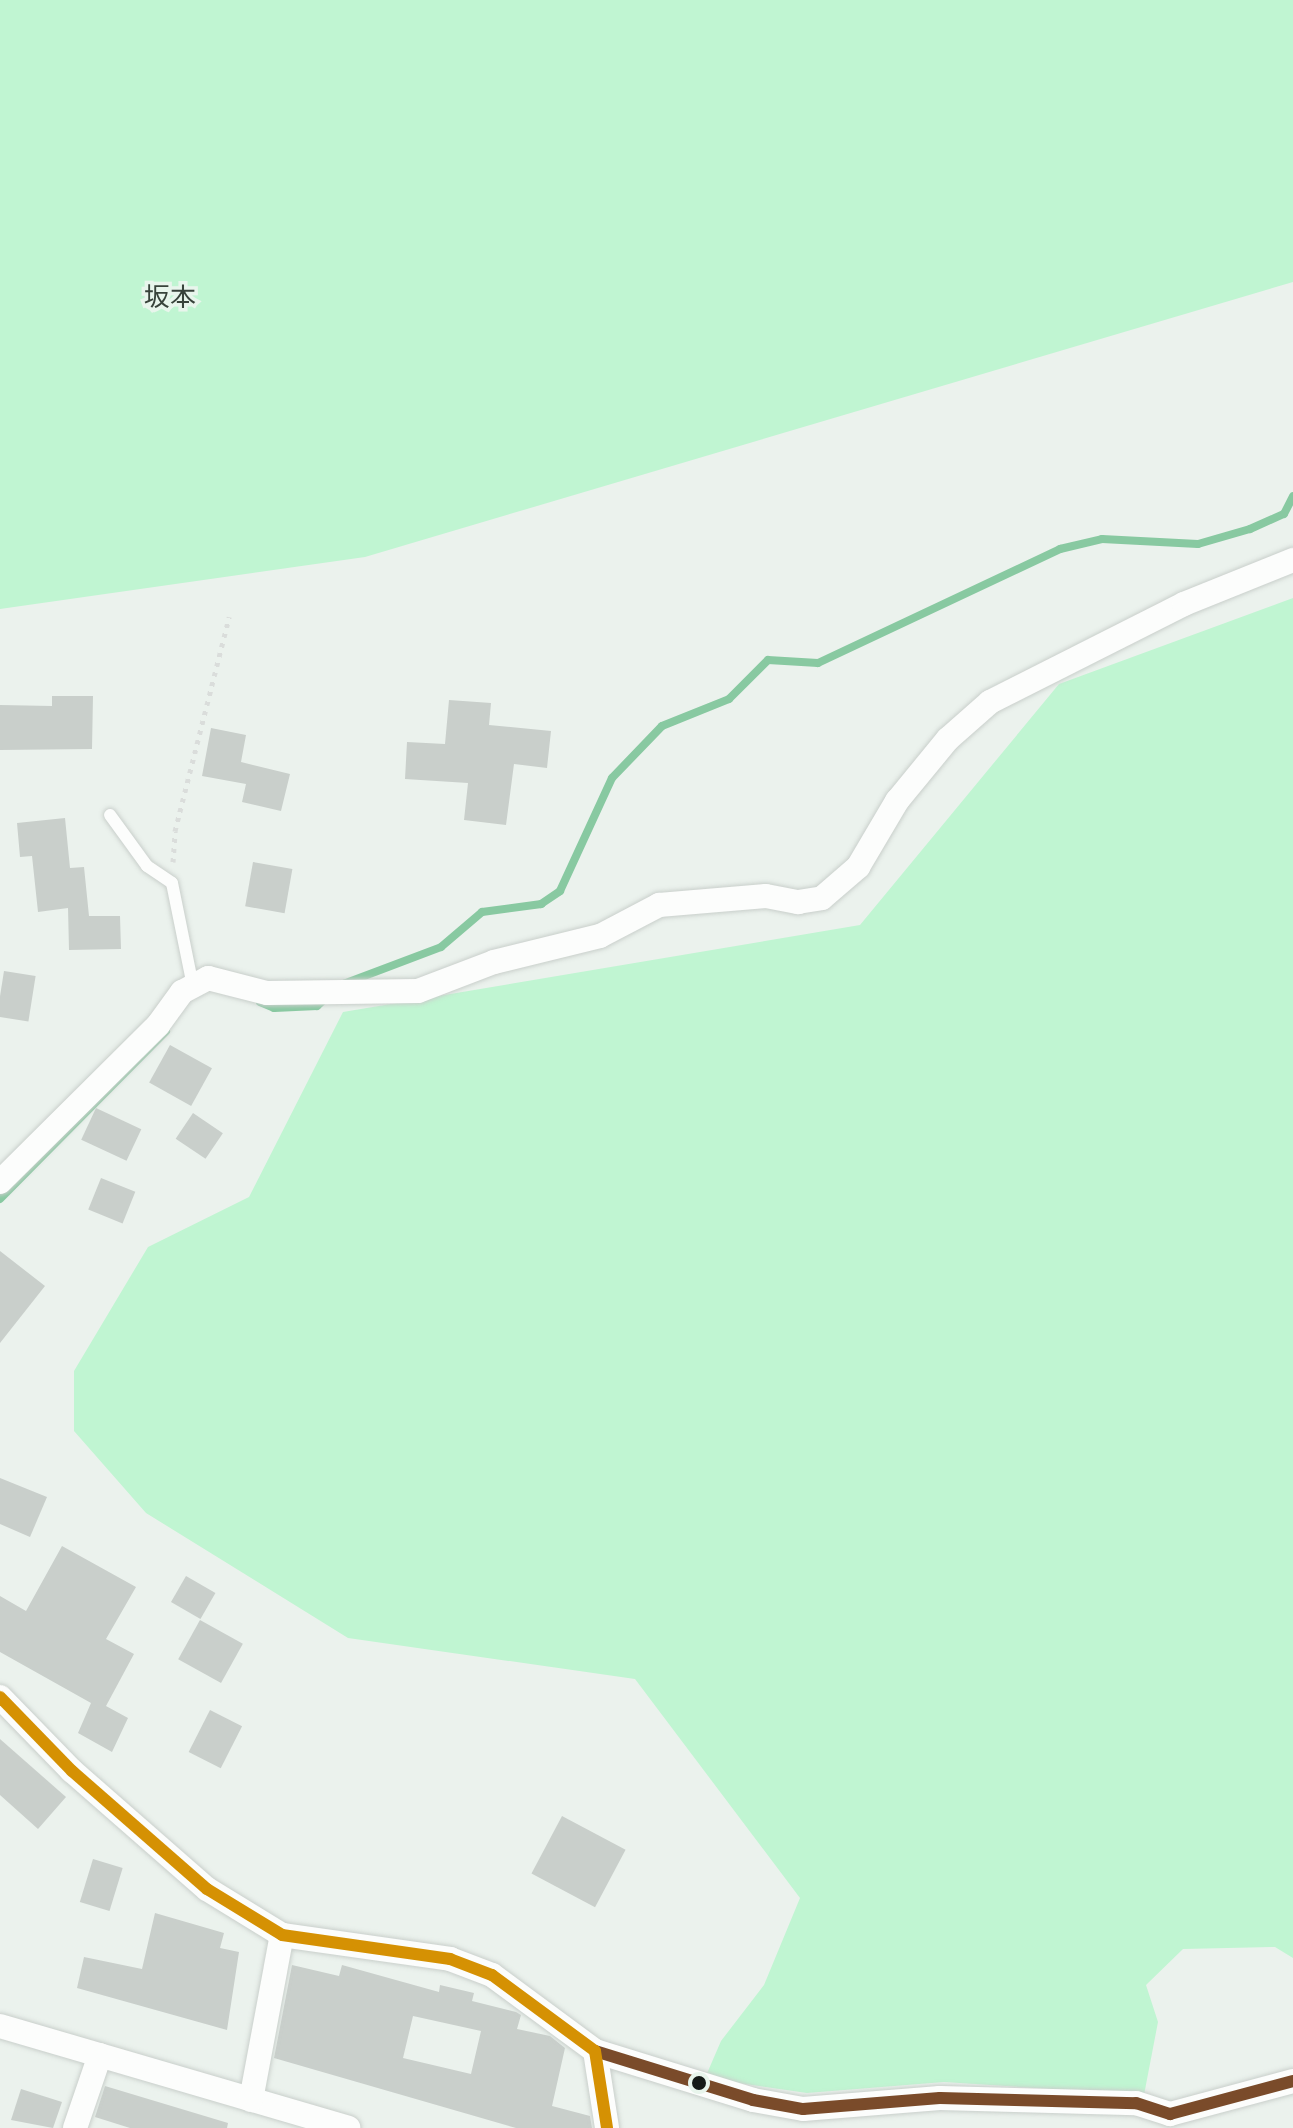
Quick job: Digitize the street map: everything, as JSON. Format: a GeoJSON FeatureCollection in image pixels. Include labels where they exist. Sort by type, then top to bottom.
{"type":"FeatureCollection","features":[{"type":"Feature","properties":{"kind":"street"},"geometry":{"type":"LineString","coordinates":[[0,1182],[193,986],[208,978],[267,993],[418,991],[494,962],[600,936],[659,905],[766,896],[798,902],[822,898],[858,867],[897,801],[948,739],[990,702],[1184,604],[1293,560]]}},
{"type":"Feature","properties":{"kind":"street"},"geometry":{"type":"LineString","coordinates":[[0,1697],[72,1771],[207,1889],[282,1935],[450,1959],[492,1975],[595,2051],[753,2100],[803,2109],[940,2098],[1136,2103],[1169,2121],[1293,2081]]}},
{"type":"Feature","properties":{"kind":"street"},"geometry":{"type":"LineString","coordinates":[[251,2100],[282,1935]]}},
{"type":"Feature","properties":{"kind":"street"},"geometry":{"type":"LineString","coordinates":[[0,2026],[348,2128]]}},
{"type":"Feature","properties":{"kind":"street"},"geometry":{"type":"LineString","coordinates":[[595,2051],[607,2128]]}},
{"type":"Feature","properties":{"kind":"street"},"geometry":{"type":"LineString","coordinates":[[75,2128],[100,2055]]}},
{"type":"Feature","properties":{"kind":"lane"},"geometry":{"type":"LineString","coordinates":[[110,815],[147,866],[172,883],[193,986]]}},
{"type":"Feature","properties":{"kind":"path"},"geometry":{"type":"LineString","coordinates":[[172,883],[175,831],[229,617]]}},
{"type":"Feature","properties":{"kind":"green space"},"geometry":{"type":"Polygon","coordinates":[[[0,0],[1293,0],[1293,282],[365,557],[0,609],[0,0]]]}},
{"type":"Feature","properties":{"kind":"green space"},"geometry":{"type":"Polygon","coordinates":[[[1293,598],[1293,1958],[1275,1947],[1183,1949],[1146,1985],[1158,2022],[1144,2095],[944,2082],[807,2093],[705,2078],[721,2041],[764,1985],[800,1898],[635,1679],[348,1638],[146,1513],[74,1431],[74,1371],[148,1247],[249,1197],[343,1012],[860,925],[1059,684],[1293,598]]]}},
{"type":"Feature","properties":{"kind":"building"},"geometry":{"type":"Polygon","coordinates":[[[52,696],[93,696],[92,749],[0,750],[0,705],[52,706],[52,696]]]}},
{"type":"Feature","properties":{"kind":"building"},"geometry":{"type":"Polygon","coordinates":[[[449,700],[491,703],[489,725],[551,731],[547,768],[514,764],[506,825],[464,820],[468,783],[405,779],[407,742],[445,744],[449,700]]]}},
{"type":"Feature","properties":{"kind":"building"},"geometry":{"type":"Polygon","coordinates":[[[211,728],[246,735],[241,762],[290,774],[281,811],[242,802],[246,784],[202,776],[211,728]]]}},
{"type":"Feature","properties":{"kind":"building"},"geometry":{"type":"Polygon","coordinates":[[[65,818],[70,868],[84,867],[89,916],[120,916],[121,949],[69,950],[68,908],[38,912],[32,856],[20,857],[17,823],[65,818]]]}},
{"type":"Feature","properties":{"kind":"building"},"geometry":{"type":"Polygon","coordinates":[[[253,862],[292,869],[285,913],[245,906],[253,862]]]}},
{"type":"Feature","properties":{"kind":"building"},"geometry":{"type":"Polygon","coordinates":[[[4,971],[36,976],[28,1021],[0,1017],[4,971]]]}},
{"type":"Feature","properties":{"kind":"building"},"geometry":{"type":"Polygon","coordinates":[[[170,1045],[212,1068],[191,1106],[149,1083],[170,1045]]]}},
{"type":"Feature","properties":{"kind":"building"},"geometry":{"type":"Polygon","coordinates":[[[96,1108],[141,1129],[127,1161],[81,1140],[96,1108]]]}},
{"type":"Feature","properties":{"kind":"building"},"geometry":{"type":"Polygon","coordinates":[[[193,1113],[223,1133],[206,1159],[176,1139],[193,1113]]]}},
{"type":"Feature","properties":{"kind":"building"},"geometry":{"type":"Polygon","coordinates":[[[101,1178],[135,1192],[123,1223],[88,1210],[101,1178]]]}},
{"type":"Feature","properties":{"kind":"building"},"geometry":{"type":"Polygon","coordinates":[[[0,1251],[45,1286],[0,1343],[0,1251]]]}},
{"type":"Feature","properties":{"kind":"building"},"geometry":{"type":"Polygon","coordinates":[[[0,1478],[47,1497],[30,1537],[0,1524],[0,1478]]]}},
{"type":"Feature","properties":{"kind":"building"},"geometry":{"type":"Polygon","coordinates":[[[62,1546],[136,1587],[106,1639],[134,1654],[106,1706],[128,1718],[112,1752],[78,1733],[91,1703],[0,1652],[0,1596],[26,1611],[62,1546]]]}},
{"type":"Feature","properties":{"kind":"building"},"geometry":{"type":"Polygon","coordinates":[[[186,1576],[215,1593],[200,1619],[171,1602],[186,1576]]]}},
{"type":"Feature","properties":{"kind":"building"},"geometry":{"type":"Polygon","coordinates":[[[200,1620],[243,1644],[221,1683],[178,1659],[200,1620]]]}},
{"type":"Feature","properties":{"kind":"building"},"geometry":{"type":"Polygon","coordinates":[[[210,1710],[242,1726],[221,1768],[189,1752],[210,1710]]]}},
{"type":"Feature","properties":{"kind":"building"},"geometry":{"type":"Polygon","coordinates":[[[0,1739],[66,1797],[38,1829],[0,1795],[0,1739]]]}},
{"type":"Feature","properties":{"kind":"building"},"geometry":{"type":"Polygon","coordinates":[[[562,1816],[626,1850],[595,1907],[531,1873],[562,1816]]]}},
{"type":"Feature","properties":{"kind":"building"},"geometry":{"type":"Polygon","coordinates":[[[93,1859],[123,1868],[109,1911],[80,1902],[93,1859]]]}},
{"type":"Feature","properties":{"kind":"building"},"geometry":{"type":"Polygon","coordinates":[[[155,1913],[224,1933],[220,1948],[239,1952],[227,2030],[77,1988],[84,1957],[142,1969],[155,1913]]]}},
{"type":"Feature","properties":{"kind":"building"},"geometry":{"type":"Polygon","coordinates":[[[292,1965],[339,1976],[342,1965],[439,1992],[440,1985],[474,1993],[472,2001],[516,2012],[521,2015],[517,2029],[550,2036],[565,2048],[552,2106],[590,2116],[592,2128],[516,2128],[274,2058],[292,1965]],[[413,2016],[403,2058],[471,2074],[481,2031],[413,2016]]]}},
{"type":"Feature","properties":{"kind":"building"},"geometry":{"type":"Polygon","coordinates":[[[105,2086],[228,2123],[227,2128],[130,2128],[95,2117],[105,2086]]]}},
{"type":"Feature","properties":{"kind":"building"},"geometry":{"type":"Polygon","coordinates":[[[21,2089],[62,2102],[53,2128],[11,2120],[21,2089]]]}},
{"type":"Feature","properties":{"kind":"waterway"},"geometry":{"type":"LineString","coordinates":[[338,986],[441,947],[482,912],[541,904],[560,891],[612,778],[662,726],[729,699],[768,660],[818,663],[1060,549],[1102,539],[1198,544],[1250,529],[1284,514],[1293,496]]}},
{"type":"Feature","properties":{"kind":"waterway"},"geometry":{"type":"LineString","coordinates":[[260,1002],[274,1008],[317,1006],[326,998]]}},
{"type":"Feature","properties":{"kind":"waterway"},"geometry":{"type":"LineString","coordinates":[[0,1199],[166,1031]]}},
{"type":"Feature","properties":{"kind":"transit line"},"geometry":{"type":"LineString","coordinates":[[0,1697],[72,1771],[207,1889],[282,1935],[450,1959],[492,1975],[595,2051],[607,2128]]}},
{"type":"Feature","properties":{"kind":"transit line"},"geometry":{"type":"LineString","coordinates":[[595,2051],[753,2100],[803,2109],[940,2098],[1136,2103],[1170,2114],[1293,2081]]}},
{"type":"Feature","properties":{"kind":"district","name":"坂本"},"geometry":{"type":"Point","coordinates":[170,297]}}]}
